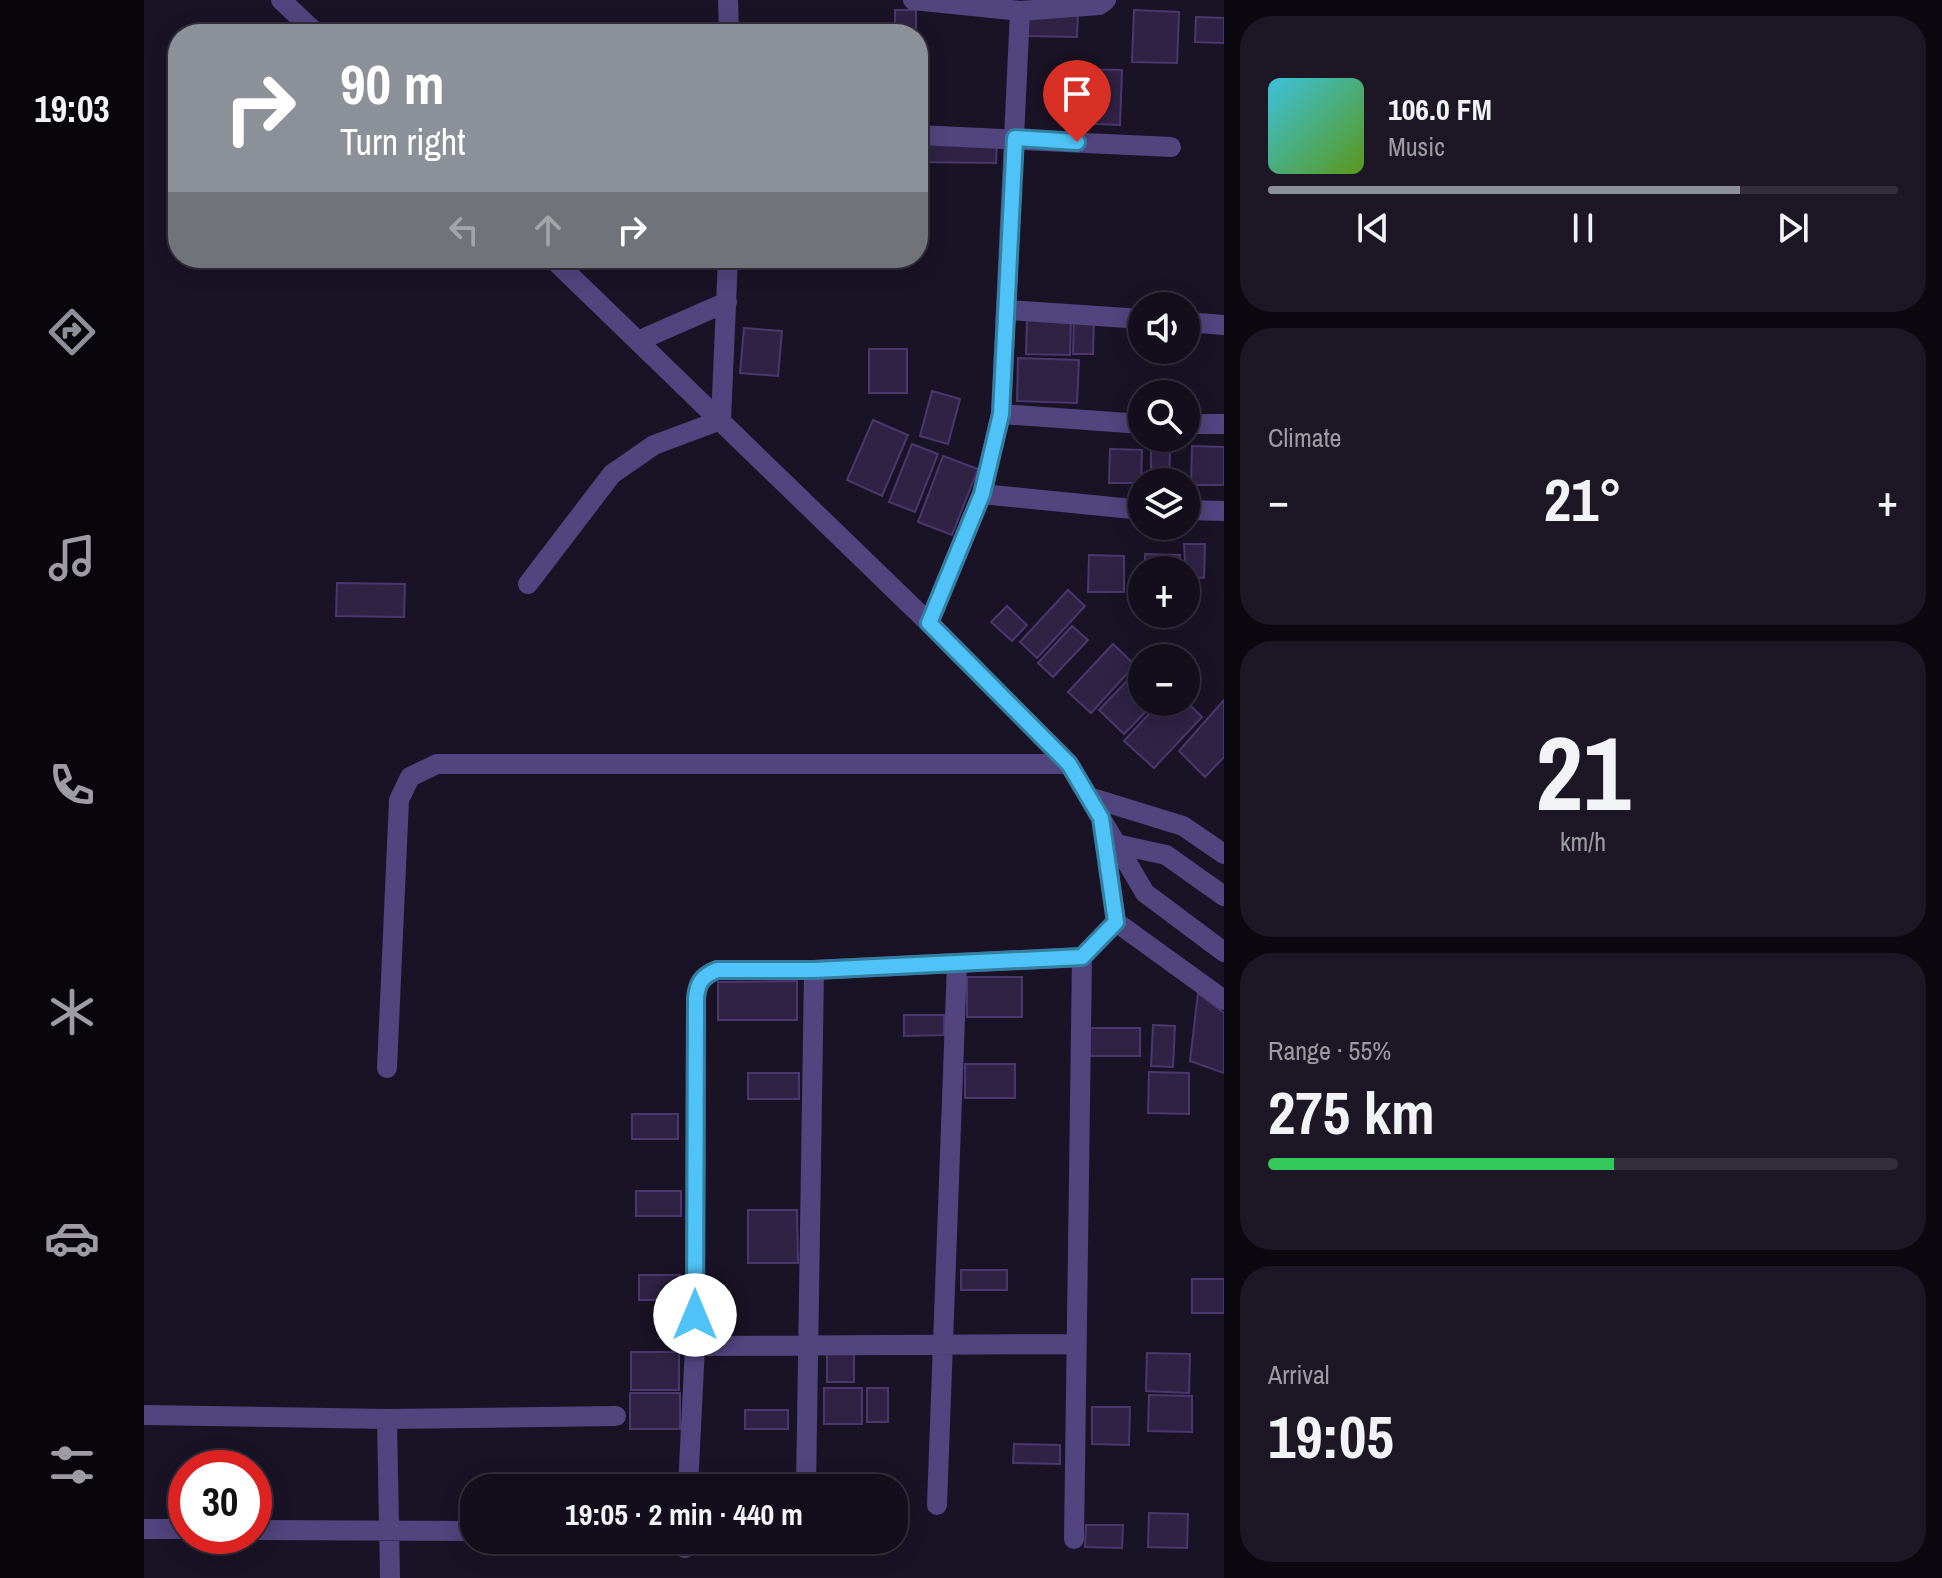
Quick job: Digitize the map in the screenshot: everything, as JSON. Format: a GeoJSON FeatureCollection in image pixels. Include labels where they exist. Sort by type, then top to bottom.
{"type":"FeatureCollection","features":[{"type":"Feature","properties":{"kind":"street"},"geometry":{"type":"LineString","coordinates":[[281,0],[306,24]]}},
{"type":"Feature","properties":{"kind":"street"},"geometry":{"type":"LineString","coordinates":[[728,0],[729,24]]}},
{"type":"Feature","properties":{"kind":"street"},"geometry":{"type":"LineString","coordinates":[[913,0],[1020,11],[1099,5],[1106,0]]}},
{"type":"Feature","properties":{"kind":"street"},"geometry":{"type":"LineString","coordinates":[[929,623],[982,494],[1001,414],[1020,11]]}},
{"type":"Feature","properties":{"kind":"street"},"geometry":{"type":"LineString","coordinates":[[928,135],[1171,147]]}},
{"type":"Feature","properties":{"kind":"street"},"geometry":{"type":"LineString","coordinates":[[562,268],[929,623],[1069,764],[1145,893],[1224,952]]}},
{"type":"Feature","properties":{"kind":"street"},"geometry":{"type":"LineString","coordinates":[[721,420],[728,268]]}},
{"type":"Feature","properties":{"kind":"street"},"geometry":{"type":"LineString","coordinates":[[638,341],[727,302]]}},
{"type":"Feature","properties":{"kind":"street"},"geometry":{"type":"LineString","coordinates":[[1008,310],[1128,318]]}},
{"type":"Feature","properties":{"kind":"street"},"geometry":{"type":"LineString","coordinates":[[1200,323],[1224,325]]}},
{"type":"Feature","properties":{"kind":"street"},"geometry":{"type":"LineString","coordinates":[[1001,414],[1128,423]]}},
{"type":"Feature","properties":{"kind":"street"},"geometry":{"type":"LineString","coordinates":[[528,584],[612,474],[654,445],[721,420]]}},
{"type":"Feature","properties":{"kind":"street"},"geometry":{"type":"LineString","coordinates":[[1200,424],[1224,424]]}},
{"type":"Feature","properties":{"kind":"street"},"geometry":{"type":"LineString","coordinates":[[982,494],[1128,509]]}},
{"type":"Feature","properties":{"kind":"street"},"geometry":{"type":"LineString","coordinates":[[1200,510],[1224,511]]}},
{"type":"Feature","properties":{"kind":"street"},"geometry":{"type":"LineString","coordinates":[[387,1068],[399,800],[410,777],[437,764],[1069,764]]}},
{"type":"Feature","properties":{"kind":"street"},"geometry":{"type":"LineString","coordinates":[[1089,797],[1183,826],[1224,854]]}},
{"type":"Feature","properties":{"kind":"street"},"geometry":{"type":"LineString","coordinates":[[1101,818],[1116,922],[1224,1000]]}},
{"type":"Feature","properties":{"kind":"street"},"geometry":{"type":"LineString","coordinates":[[1116,844],[1166,855],[1224,896]]}},
{"type":"Feature","properties":{"kind":"street"},"geometry":{"type":"LineString","coordinates":[[689,1474],[695,1346],[697,986],[704,975],[717,970],[814,970],[1082,957],[1116,922]]}},
{"type":"Feature","properties":{"kind":"street"},"geometry":{"type":"LineString","coordinates":[[1074,1539],[1082,957]]}},
{"type":"Feature","properties":{"kind":"street"},"geometry":{"type":"LineString","coordinates":[[937,1505],[957,964]]}},
{"type":"Feature","properties":{"kind":"street"},"geometry":{"type":"LineString","coordinates":[[806,1474],[814,970]]}},
{"type":"Feature","properties":{"kind":"street"},"geometry":{"type":"LineString","coordinates":[[695,1346],[809,1343],[1076,1344]]}},
{"type":"Feature","properties":{"kind":"street"},"geometry":{"type":"LineString","coordinates":[[144,1415],[387,1419],[616,1416]]}},
{"type":"Feature","properties":{"kind":"street"},"geometry":{"type":"LineString","coordinates":[[387,1419],[390,1578]]}},
{"type":"Feature","properties":{"kind":"street"},"geometry":{"type":"LineString","coordinates":[[144,1529],[168,1529]]}},
{"type":"Feature","properties":{"kind":"street"},"geometry":{"type":"LineString","coordinates":[[272,1530],[460,1531]]}},
{"type":"Feature","properties":{"kind":"building"},"geometry":{"type":"Polygon","coordinates":[[[895,10],[916,10],[916,24],[895,24],[895,10]]]}},
{"type":"Feature","properties":{"kind":"building"},"geometry":{"type":"Polygon","coordinates":[[[1134,10],[1179,12],[1177,63],[1132,62],[1134,10]]]}},
{"type":"Feature","properties":{"kind":"building"},"geometry":{"type":"Polygon","coordinates":[[[1028,12],[1078,13],[1077,37],[1027,36],[1028,12]]]}},
{"type":"Feature","properties":{"kind":"building"},"geometry":{"type":"Polygon","coordinates":[[[1196,17],[1224,18],[1224,43],[1195,42],[1196,17]]]}},
{"type":"Feature","properties":{"kind":"building"},"geometry":{"type":"Polygon","coordinates":[[[1074,69],[1122,70],[1120,125],[1073,123],[1074,69]]]}},
{"type":"Feature","properties":{"kind":"building"},"geometry":{"type":"Polygon","coordinates":[[[928,139],[997,141],[996,163],[928,162],[928,139]]]}},
{"type":"Feature","properties":{"kind":"building"},"geometry":{"type":"Polygon","coordinates":[[[1074,317],[1094,318],[1093,354],[1073,354],[1074,317]]]}},
{"type":"Feature","properties":{"kind":"building"},"geometry":{"type":"Polygon","coordinates":[[[1027,318],[1071,319],[1070,355],[1026,354],[1027,318]]]}},
{"type":"Feature","properties":{"kind":"building"},"geometry":{"type":"Polygon","coordinates":[[[744,328],[782,331],[778,376],[740,373],[744,328]]]}},
{"type":"Feature","properties":{"kind":"building"},"geometry":{"type":"Polygon","coordinates":[[[869,349],[907,349],[907,393],[869,393],[869,349]]]}},
{"type":"Feature","properties":{"kind":"building"},"geometry":{"type":"Polygon","coordinates":[[[1018,358],[1079,360],[1077,403],[1017,401],[1018,358]]]}},
{"type":"Feature","properties":{"kind":"building"},"geometry":{"type":"Polygon","coordinates":[[[932,391],[960,399],[948,444],[920,436],[932,391]]]}},
{"type":"Feature","properties":{"kind":"building"},"geometry":{"type":"Polygon","coordinates":[[[873,420],[908,435],[882,496],[847,480],[873,420]]]}},
{"type":"Feature","properties":{"kind":"building"},"geometry":{"type":"Polygon","coordinates":[[[912,444],[938,454],[915,512],[889,502],[912,444]]]}},
{"type":"Feature","properties":{"kind":"building"},"geometry":{"type":"Polygon","coordinates":[[[1200,446],[1224,447],[1224,485],[1200,485],[1200,468],[1191,468],[1192,452],[1200,452],[1200,446]]]}},
{"type":"Feature","properties":{"kind":"building"},"geometry":{"type":"Polygon","coordinates":[[[1110,449],[1142,452],[1141,468],[1128,468],[1128,483],[1109,483],[1110,449]]]}},
{"type":"Feature","properties":{"kind":"building"},"geometry":{"type":"Polygon","coordinates":[[[1151,452],[1170,452],[1169,468],[1151,468],[1151,452]]]}},
{"type":"Feature","properties":{"kind":"building"},"geometry":{"type":"Polygon","coordinates":[[[943,456],[978,469],[952,535],[918,522],[943,456]]]}},
{"type":"Feature","properties":{"kind":"building"},"geometry":{"type":"Polygon","coordinates":[[[1184,544],[1205,544],[1204,578],[1200,578],[1200,556],[1185,556],[1184,544]]]}},
{"type":"Feature","properties":{"kind":"building"},"geometry":{"type":"Polygon","coordinates":[[[1145,554],[1180,555],[1180,556],[1145,554]]]}},
{"type":"Feature","properties":{"kind":"building"},"geometry":{"type":"Polygon","coordinates":[[[1089,555],[1124,556],[1124,592],[1088,592],[1089,555]]]}},
{"type":"Feature","properties":{"kind":"building"},"geometry":{"type":"Polygon","coordinates":[[[337,583],[405,584],[404,617],[336,616],[337,583]]]}},
{"type":"Feature","properties":{"kind":"building"},"geometry":{"type":"Polygon","coordinates":[[[1068,590],[1085,606],[1037,658],[1020,642],[1068,590]]]}},
{"type":"Feature","properties":{"kind":"building"},"geometry":{"type":"Polygon","coordinates":[[[1007,606],[1027,625],[1012,641],[991,622],[1007,606]]]}},
{"type":"Feature","properties":{"kind":"building"},"geometry":{"type":"Polygon","coordinates":[[[1072,626],[1088,640],[1053,677],[1038,663],[1072,626]]]}},
{"type":"Feature","properties":{"kind":"building"},"geometry":{"type":"Polygon","coordinates":[[[1113,644],[1128,658],[1128,673],[1091,713],[1068,692],[1113,644]]]}},
{"type":"Feature","properties":{"kind":"building"},"geometry":{"type":"Polygon","coordinates":[[[1128,680],[1128,716],[1141,716],[1124,734],[1099,710],[1128,680]]]}},
{"type":"Feature","properties":{"kind":"building"},"geometry":{"type":"Polygon","coordinates":[[[1224,700],[1224,757],[1205,777],[1179,751],[1224,700]]]}},
{"type":"Feature","properties":{"kind":"building"},"geometry":{"type":"Polygon","coordinates":[[[1147,716],[1202,717],[1154,768],[1124,741],[1147,716]]]}},
{"type":"Feature","properties":{"kind":"building"},"geometry":{"type":"Polygon","coordinates":[[[967,977],[1022,977],[1022,1017],[967,1017],[967,977]]]}},
{"type":"Feature","properties":{"kind":"building"},"geometry":{"type":"Polygon","coordinates":[[[797,981],[797,1020],[718,1020],[718,982],[797,981]]]}},
{"type":"Feature","properties":{"kind":"building"},"geometry":{"type":"Polygon","coordinates":[[[1198,993],[1224,1013],[1224,1073],[1190,1061],[1198,993]]]}},
{"type":"Feature","properties":{"kind":"building"},"geometry":{"type":"Polygon","coordinates":[[[904,1015],[944,1015],[944,1035],[904,1036],[904,1015]]]}},
{"type":"Feature","properties":{"kind":"building"},"geometry":{"type":"Polygon","coordinates":[[[1153,1025],[1175,1026],[1173,1067],[1151,1066],[1153,1025]]]}},
{"type":"Feature","properties":{"kind":"building"},"geometry":{"type":"Polygon","coordinates":[[[1090,1028],[1140,1028],[1140,1056],[1090,1056],[1090,1028]]]}},
{"type":"Feature","properties":{"kind":"building"},"geometry":{"type":"Polygon","coordinates":[[[965,1064],[1015,1064],[1015,1098],[965,1098],[965,1064]]]}},
{"type":"Feature","properties":{"kind":"building"},"geometry":{"type":"Polygon","coordinates":[[[1149,1072],[1189,1073],[1189,1114],[1148,1113],[1149,1072]]]}},
{"type":"Feature","properties":{"kind":"building"},"geometry":{"type":"Polygon","coordinates":[[[748,1073],[799,1073],[799,1099],[748,1099],[748,1073]]]}},
{"type":"Feature","properties":{"kind":"building"},"geometry":{"type":"Polygon","coordinates":[[[632,1114],[678,1114],[678,1139],[632,1139],[632,1114]]]}},
{"type":"Feature","properties":{"kind":"building"},"geometry":{"type":"Polygon","coordinates":[[[636,1191],[681,1191],[681,1216],[636,1216],[636,1191]]]}},
{"type":"Feature","properties":{"kind":"building"},"geometry":{"type":"Polygon","coordinates":[[[748,1210],[797,1210],[798,1263],[748,1263],[748,1210]]]}},
{"type":"Feature","properties":{"kind":"building"},"geometry":{"type":"Polygon","coordinates":[[[961,1270],[1007,1270],[1007,1290],[961,1290],[961,1270]]]}},
{"type":"Feature","properties":{"kind":"building"},"geometry":{"type":"Polygon","coordinates":[[[639,1275],[680,1275],[680,1300],[639,1300],[639,1275]]]}},
{"type":"Feature","properties":{"kind":"building"},"geometry":{"type":"Polygon","coordinates":[[[1192,1279],[1224,1279],[1224,1313],[1192,1313],[1192,1279]]]}},
{"type":"Feature","properties":{"kind":"building"},"geometry":{"type":"Polygon","coordinates":[[[827,1348],[854,1348],[854,1382],[827,1382],[827,1348]]]}},
{"type":"Feature","properties":{"kind":"building"},"geometry":{"type":"Polygon","coordinates":[[[631,1352],[679,1352],[679,1390],[631,1390],[631,1352]]]}},
{"type":"Feature","properties":{"kind":"building"},"geometry":{"type":"Polygon","coordinates":[[[1147,1353],[1190,1354],[1189,1393],[1146,1391],[1147,1353]]]}},
{"type":"Feature","properties":{"kind":"building"},"geometry":{"type":"Polygon","coordinates":[[[824,1388],[862,1388],[862,1424],[824,1424],[824,1388]]]}},
{"type":"Feature","properties":{"kind":"building"},"geometry":{"type":"Polygon","coordinates":[[[867,1388],[888,1388],[888,1422],[867,1422],[867,1388]]]}},
{"type":"Feature","properties":{"kind":"building"},"geometry":{"type":"Polygon","coordinates":[[[630,1393],[680,1393],[680,1429],[630,1429],[630,1393]]]}},
{"type":"Feature","properties":{"kind":"building"},"geometry":{"type":"Polygon","coordinates":[[[1149,1395],[1192,1396],[1192,1432],[1148,1431],[1149,1395]]]}},
{"type":"Feature","properties":{"kind":"building"},"geometry":{"type":"Polygon","coordinates":[[[1092,1407],[1130,1407],[1129,1445],[1092,1444],[1092,1407]]]}},
{"type":"Feature","properties":{"kind":"building"},"geometry":{"type":"Polygon","coordinates":[[[745,1410],[788,1410],[788,1429],[745,1429],[745,1410]]]}},
{"type":"Feature","properties":{"kind":"building"},"geometry":{"type":"Polygon","coordinates":[[[1014,1444],[1060,1445],[1060,1464],[1013,1463],[1014,1444]]]}},
{"type":"Feature","properties":{"kind":"building"},"geometry":{"type":"Polygon","coordinates":[[[1149,1513],[1188,1514],[1187,1548],[1148,1547],[1149,1513]]]}},
{"type":"Feature","properties":{"kind":"building"},"geometry":{"type":"Polygon","coordinates":[[[1086,1525],[1123,1525],[1122,1548],[1085,1547],[1086,1525]]]}},
{"type":"Feature","properties":{"kind":"route"},"geometry":{"type":"LineString","coordinates":[[695,1315],[696,999],[697,986],[704,975],[717,970],[814,970],[1082,957],[1116,922],[1101,818],[1069,764],[929,623],[982,494],[1001,414],[1015,138],[1077,142]]}}]}
